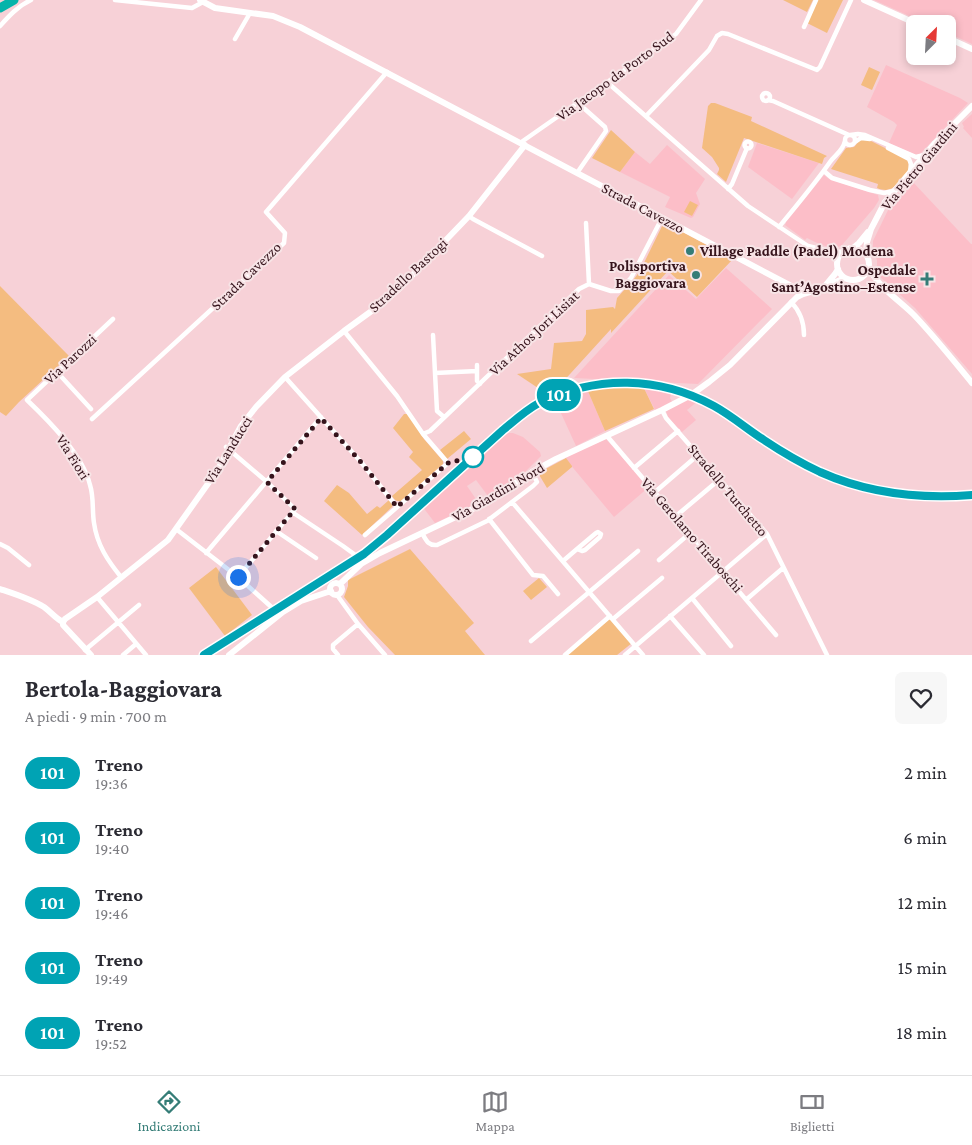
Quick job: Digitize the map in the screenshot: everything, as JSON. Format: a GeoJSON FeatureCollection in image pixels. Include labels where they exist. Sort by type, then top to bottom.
{"type":"FeatureCollection","features":[{"type":"Feature","properties":{"kind":"highway"},"geometry":{"type":"LineString","coordinates":[[0,8],[14,0]]}},
{"type":"Feature","properties":{"kind":"street"},"geometry":{"type":"LineString","coordinates":[[0,26],[12,13],[30,0]]}},
{"type":"Feature","properties":{"kind":"street","name":"Strada Cavezzo"},"geometry":{"type":"LineString","coordinates":[[115,0],[192,8],[202,1],[215,8],[273,16],[291,23],[793,287],[802,291],[812,292]]}},
{"type":"Feature","properties":{"kind":"street","name":"Via Jacopo da Porto Sud"},"geometry":{"type":"LineString","coordinates":[[522,144],[676,34],[701,0]]}},
{"type":"Feature","properties":{"kind":"street"},"geometry":{"type":"LineString","coordinates":[[804,27],[816,0]]}},
{"type":"Feature","properties":{"kind":"street"},"geometry":{"type":"LineString","coordinates":[[646,116],[704,56],[717,36],[722,33],[817,70],[851,0]]}},
{"type":"Feature","properties":{"kind":"street"},"geometry":{"type":"LineString","coordinates":[[864,0],[906,19]]}},
{"type":"Feature","properties":{"kind":"street"},"geometry":{"type":"LineString","coordinates":[[235,39],[250,13]]}},
{"type":"Feature","properties":{"kind":"street"},"geometry":{"type":"LineString","coordinates":[[956,42],[972,49]]}},
{"type":"Feature","properties":{"kind":"street","name":"Strada Cavezzo"},"geometry":{"type":"LineString","coordinates":[[92,419],[284,243],[285,233],[266,212],[387,72]]}},
{"type":"Feature","properties":{"kind":"street"},"geometry":{"type":"LineString","coordinates":[[608,82],[748,206],[808,246],[831,254],[835,257],[837,266],[845,278],[872,281],[882,286]]}},
{"type":"Feature","properties":{"kind":"street"},"geometry":{"type":"LineString","coordinates":[[771,100],[855,137],[855,142]]}},
{"type":"Feature","properties":{"kind":"street"},"geometry":{"type":"LineString","coordinates":[[577,173],[606,131],[605,127],[578,104]]}},
{"type":"Feature","properties":{"kind":"street","name":"Via Pietro Giardini"},"geometry":{"type":"LineString","coordinates":[[869,268],[866,253],[867,242],[871,229],[885,202],[925,155],[972,106]]}},
{"type":"Feature","properties":{"kind":"street"},"geometry":{"type":"LineString","coordinates":[[841,132],[846,143],[852,145],[861,138],[868,139],[906,156],[911,162],[910,172]]}},
{"type":"Feature","properties":{"kind":"street"},"geometry":{"type":"LineString","coordinates":[[779,227],[834,156],[838,154],[846,143],[846,137],[850,135],[864,135],[916,157],[925,155]]}},
{"type":"Feature","properties":{"kind":"street","name":"Stradello Bastogi"},"geometry":{"type":"LineString","coordinates":[[344,331],[400,288],[470,216],[522,144]]}},
{"type":"Feature","properties":{"kind":"street"},"geometry":{"type":"LineString","coordinates":[[728,189],[732,184],[747,148]]}},
{"type":"Feature","properties":{"kind":"street"},"geometry":{"type":"LineString","coordinates":[[825,170],[832,178],[880,192],[887,193],[894,190]]}},
{"type":"Feature","properties":{"kind":"street"},"geometry":{"type":"LineString","coordinates":[[470,216],[542,256]]}},
{"type":"Feature","properties":{"kind":"street","name":"Via Athos Jori Lisiat"},"geometry":{"type":"LineString","coordinates":[[424,434],[430,431],[579,289],[589,284],[611,291],[619,290],[631,278],[662,218]]}},
{"type":"Feature","properties":{"kind":"street","name":"Via Athos Jori Lisiat"},"geometry":{"type":"LineString","coordinates":[[586,223],[589,284]]}},
{"type":"Feature","properties":{"kind":"street","name":"Via Pietro Giardini"},"geometry":{"type":"LineString","coordinates":[[842,252],[859,243],[871,229]]}},
{"type":"Feature","properties":{"kind":"street"},"geometry":{"type":"LineString","coordinates":[[852,248],[866,253]]}},
{"type":"Feature","properties":{"kind":"street"},"geometry":{"type":"LineString","coordinates":[[819,249],[842,252]]}},
{"type":"Feature","properties":{"kind":"street"},"geometry":{"type":"LineString","coordinates":[[823,288],[835,274],[838,257],[842,252]]}},
{"type":"Feature","properties":{"kind":"street"},"geometry":{"type":"LineString","coordinates":[[859,280],[866,275],[869,268]]}},
{"type":"Feature","properties":{"kind":"street"},"geometry":{"type":"LineString","coordinates":[[869,268],[882,286],[924,326],[972,383]]}},
{"type":"Feature","properties":{"kind":"street"},"geometry":{"type":"LineString","coordinates":[[662,410],[691,395],[730,365],[791,302],[803,294],[823,288],[845,278]]}},
{"type":"Feature","properties":{"kind":"street"},"geometry":{"type":"LineString","coordinates":[[791,302],[795,294],[793,287]]}},
{"type":"Feature","properties":{"kind":"street"},"geometry":{"type":"LineString","coordinates":[[791,302],[797,308],[802,318],[804,335]]}},
{"type":"Feature","properties":{"kind":"street","name":"Via Parozzi"},"geometry":{"type":"LineString","coordinates":[[27,400],[113,319]]}},
{"type":"Feature","properties":{"kind":"street"},"geometry":{"type":"LineString","coordinates":[[344,331],[448,463],[365,535]]}},
{"type":"Feature","properties":{"kind":"street","name":"Via Landucci"},"geometry":{"type":"LineString","coordinates":[[63,622],[168,540],[217,471],[227,448],[256,407],[285,377],[344,331]]}},
{"type":"Feature","properties":{"kind":"street"},"geometry":{"type":"LineString","coordinates":[[433,335],[437,411],[444,417]]}},
{"type":"Feature","properties":{"kind":"street","name":"Via Athos Jori Lisiat"},"geometry":{"type":"LineString","coordinates":[[477,365],[477,381],[480,384]]}},
{"type":"Feature","properties":{"kind":"street","name":"Via Athos Jori Lisiat"},"geometry":{"type":"LineString","coordinates":[[435,373],[477,371]]}},
{"type":"Feature","properties":{"kind":"street"},"geometry":{"type":"LineString","coordinates":[[57,372],[91,409]]}},
{"type":"Feature","properties":{"kind":"street"},"geometry":{"type":"LineString","coordinates":[[285,377],[361,462],[397,507]]}},
{"type":"Feature","properties":{"kind":"street","name":"Via Fiori"},"geometry":{"type":"LineString","coordinates":[[27,400],[51,424],[84,468],[90,485],[98,543],[121,577]]}},
{"type":"Feature","properties":{"kind":"street","name":"Stradello Turchetto"},"geometry":{"type":"LineString","coordinates":[[662,410],[666,418],[767,534],[827,655]]}},
{"type":"Feature","properties":{"kind":"street","name":"Via Giardini Nord"},"geometry":{"type":"LineString","coordinates":[[229,655],[284,612],[301,601],[331,591],[333,584],[340,584],[361,564],[387,549],[481,505],[532,472],[569,452],[662,410]]}},
{"type":"Feature","properties":{"kind":"street"},"geometry":{"type":"LineString","coordinates":[[206,553],[321,418]]}},
{"type":"Feature","properties":{"kind":"street"},"geometry":{"type":"LineString","coordinates":[[634,468],[678,431]]}},
{"type":"Feature","properties":{"kind":"street","name":"Via Gerolamo Tiraboschi"},"geometry":{"type":"LineString","coordinates":[[607,436],[776,635]]}},
{"type":"Feature","properties":{"kind":"street"},"geometry":{"type":"LineString","coordinates":[[227,448],[267,482],[294,511],[354,554]]}},
{"type":"Feature","properties":{"kind":"street"},"geometry":{"type":"LineString","coordinates":[[655,492],[698,455]]}},
{"type":"Feature","properties":{"kind":"street"},"geometry":{"type":"LineString","coordinates":[[422,533],[428,543],[437,545],[489,519],[537,482],[532,472]]}},
{"type":"Feature","properties":{"kind":"street"},"geometry":{"type":"LineString","coordinates":[[676,516],[720,479]]}},
{"type":"Feature","properties":{"kind":"street"},"geometry":{"type":"LineString","coordinates":[[512,502],[643,655]]}},
{"type":"Feature","properties":{"kind":"street"},"geometry":{"type":"LineString","coordinates":[[238,577],[294,511]]}},
{"type":"Feature","properties":{"kind":"street"},"geometry":{"type":"LineString","coordinates":[[489,519],[533,575],[544,576],[558,594]]}},
{"type":"Feature","properties":{"kind":"street"},"geometry":{"type":"LineString","coordinates":[[176,529],[238,577],[277,612],[284,612]]}},
{"type":"Feature","properties":{"kind":"street"},"geometry":{"type":"LineString","coordinates":[[276,531],[316,558]]}},
{"type":"Feature","properties":{"kind":"street"},"geometry":{"type":"LineString","coordinates":[[563,561],[596,533],[601,534],[585,550],[578,549]]}},
{"type":"Feature","properties":{"kind":"street"},"geometry":{"type":"LineString","coordinates":[[659,560],[690,533]]}},
{"type":"Feature","properties":{"kind":"street"},"geometry":{"type":"LineString","coordinates":[[625,655],[767,534]]}},
{"type":"Feature","properties":{"kind":"street"},"geometry":{"type":"LineString","coordinates":[[0,544],[29,565]]}},
{"type":"Feature","properties":{"kind":"street"},"geometry":{"type":"LineString","coordinates":[[531,641],[638,551]]}},
{"type":"Feature","properties":{"kind":"street"},"geometry":{"type":"LineString","coordinates":[[747,599],[783,568]]}},
{"type":"Feature","properties":{"kind":"street"},"geometry":{"type":"LineString","coordinates":[[565,655],[662,578]]}},
{"type":"Feature","properties":{"kind":"street"},"geometry":{"type":"LineString","coordinates":[[337,595],[342,592],[340,584]]}},
{"type":"Feature","properties":{"kind":"street"},"geometry":{"type":"LineString","coordinates":[[0,589],[30,600],[54,614],[91,655]]}},
{"type":"Feature","properties":{"kind":"street"},"geometry":{"type":"LineString","coordinates":[[331,591],[337,595],[358,624],[385,655]]}},
{"type":"Feature","properties":{"kind":"street"},"geometry":{"type":"LineString","coordinates":[[97,597],[146,655]]}},
{"type":"Feature","properties":{"kind":"street"},"geometry":{"type":"LineString","coordinates":[[692,598],[731,646]]}},
{"type":"Feature","properties":{"kind":"street"},"geometry":{"type":"LineString","coordinates":[[85,649],[139,605]]}},
{"type":"Feature","properties":{"kind":"street"},"geometry":{"type":"LineString","coordinates":[[670,616],[704,655]]}},
{"type":"Feature","properties":{"kind":"street"},"geometry":{"type":"LineString","coordinates":[[338,655],[333,650],[333,645],[358,624]]}},
{"type":"Feature","properties":{"kind":"street"},"geometry":{"type":"LineString","coordinates":[[123,655],[136,644]]}},
{"type":"Feature","properties":{"kind":"shaded area"},"geometry":{"type":"Polygon","coordinates":[[[783,0],[813,0],[807,12],[783,0]]]}},
{"type":"Feature","properties":{"kind":"shaded area"},"geometry":{"type":"Polygon","coordinates":[[[817,0],[843,0],[827,33],[807,23],[817,0]]]}},
{"type":"Feature","properties":{"kind":"shaded area"},"geometry":{"type":"Polygon","coordinates":[[[874,0],[972,0],[972,44],[956,37],[956,15],[907,15],[874,0]]]}},
{"type":"Feature","properties":{"kind":"shaded area"},"geometry":{"type":"Polygon","coordinates":[[[886,65],[968,103],[920,154],[915,155],[889,143],[897,125],[867,107],[886,65]]]}},
{"type":"Feature","properties":{"kind":"shaded area"},"geometry":{"type":"Polygon","coordinates":[[[869,67],[880,72],[872,90],[861,85],[869,67]]]}},
{"type":"Feature","properties":{"kind":"shaded area"},"geometry":{"type":"Polygon","coordinates":[[[711,103],[752,117],[751,121],[827,156],[822,164],[744,138],[726,182],[717,174],[719,168],[712,157],[702,148],[708,106],[711,103]]]}},
{"type":"Feature","properties":{"kind":"shaded area"},"geometry":{"type":"Polygon","coordinates":[[[972,114],[972,138],[963,128],[962,123],[972,114]]]}},
{"type":"Feature","properties":{"kind":"shaded area"},"geometry":{"type":"Polygon","coordinates":[[[611,130],[635,152],[620,172],[592,158],[611,130]]]}},
{"type":"Feature","properties":{"kind":"shaded area"},"geometry":{"type":"Polygon","coordinates":[[[860,140],[869,140],[908,160],[909,168],[907,172],[891,189],[883,190],[877,188],[878,184],[831,169],[846,148],[854,147],[860,140]]]}},
{"type":"Feature","properties":{"kind":"shaded area"},"geometry":{"type":"Polygon","coordinates":[[[757,143],[819,163],[792,199],[748,167],[757,143]]]}},
{"type":"Feature","properties":{"kind":"shaded area"},"geometry":{"type":"Polygon","coordinates":[[[667,145],[705,179],[696,193],[700,204],[691,218],[665,207],[670,197],[620,172],[635,152],[650,164],[667,145]]]}},
{"type":"Feature","properties":{"kind":"shaded area"},"geometry":{"type":"Polygon","coordinates":[[[824,175],[829,179],[878,195],[879,200],[842,245],[836,248],[828,247],[807,238],[805,240],[785,225],[824,175]]]}},
{"type":"Feature","properties":{"kind":"shaded area","name":"Ospedale Sant’Agostino–Estense"},"geometry":{"type":"Polygon","coordinates":[[[911,180],[972,244],[972,374],[915,308],[880,277],[877,270],[873,241],[890,206],[903,193],[911,180]]]}},
{"type":"Feature","properties":{"kind":"shaded area"},"geometry":{"type":"Polygon","coordinates":[[[690,201],[698,205],[692,216],[684,212],[690,201]]]}},
{"type":"Feature","properties":{"kind":"shaded area","name":"Polisportiva Baggiovara"},"geometry":{"type":"Polygon","coordinates":[[[664,222],[733,259],[697,297],[668,271],[611,333],[611,329],[550,396],[517,374],[551,369],[554,343],[582,341],[586,334],[586,310],[613,307],[615,309],[617,298],[640,271],[664,222]]]}},
{"type":"Feature","properties":{"kind":"shaded area"},"geometry":{"type":"Polygon","coordinates":[[[726,268],[772,309],[698,384],[574,378],[669,275],[696,299],[726,268]]]}},
{"type":"Feature","properties":{"kind":"shaded area"},"geometry":{"type":"Polygon","coordinates":[[[0,286],[69,356],[6,416],[0,412],[0,286]]]}},
{"type":"Feature","properties":{"kind":"shaded area"},"geometry":{"type":"Polygon","coordinates":[[[642,384],[672,390],[670,398],[673,403],[656,412],[642,384]]]}},
{"type":"Feature","properties":{"kind":"shaded area"},"geometry":{"type":"Polygon","coordinates":[[[642,384],[654,409],[605,431],[587,389],[611,385],[642,384]]]}},
{"type":"Feature","properties":{"kind":"shaded area"},"geometry":{"type":"Polygon","coordinates":[[[587,389],[605,431],[576,446],[555,400],[587,389]]]}},
{"type":"Feature","properties":{"kind":"shaded area"},"geometry":{"type":"Polygon","coordinates":[[[691,397],[698,401],[687,410],[696,420],[682,432],[668,417],[666,411],[691,397]]]}},
{"type":"Feature","properties":{"kind":"shaded area"},"geometry":{"type":"Polygon","coordinates":[[[404,414],[408,414],[424,439],[443,461],[443,464],[399,501],[395,500],[392,496],[422,470],[409,457],[413,452],[393,428],[404,414]]]}},
{"type":"Feature","properties":{"kind":"shaded area"},"geometry":{"type":"Polygon","coordinates":[[[464,431],[471,439],[447,459],[440,450],[464,431]]]}},
{"type":"Feature","properties":{"kind":"shaded area"},"geometry":{"type":"Polygon","coordinates":[[[506,433],[513,433],[523,437],[540,452],[541,456],[519,478],[488,496],[476,480],[467,486],[478,502],[435,523],[422,506],[506,433]]]}},
{"type":"Feature","properties":{"kind":"shaded area"},"geometry":{"type":"Polygon","coordinates":[[[606,439],[649,487],[614,517],[564,457],[606,439]]]}},
{"type":"Feature","properties":{"kind":"shaded area"},"geometry":{"type":"Polygon","coordinates":[[[566,458],[572,467],[547,488],[538,473],[566,458]]]}},
{"type":"Feature","properties":{"kind":"shaded area"},"geometry":{"type":"Polygon","coordinates":[[[337,485],[349,493],[367,514],[377,506],[380,508],[389,500],[393,504],[392,507],[362,535],[324,501],[337,485]]]}},
{"type":"Feature","properties":{"kind":"shaded area"},"geometry":{"type":"Polygon","coordinates":[[[410,549],[474,623],[465,631],[485,655],[395,655],[368,627],[344,597],[348,580],[410,549]]]}},
{"type":"Feature","properties":{"kind":"shaded area"},"geometry":{"type":"Polygon","coordinates":[[[216,567],[252,615],[225,636],[189,588],[216,567]]]}},
{"type":"Feature","properties":{"kind":"shaded area"},"geometry":{"type":"Polygon","coordinates":[[[539,578],[547,587],[531,600],[523,591],[539,578]]]}},
{"type":"Feature","properties":{"kind":"shaded area"},"geometry":{"type":"Polygon","coordinates":[[[611,616],[632,643],[617,655],[565,655],[611,616]]]}},
{"type":"Feature","properties":{"kind":"railway"},"geometry":{"type":"LineString","coordinates":[[204,655],[364,554],[525,412],[560,395],[582,388],[627,383],[672,389],[714,406],[785,453],[813,469],[838,479],[876,490],[895,493],[933,496],[972,495]]}},
{"type":"Feature","properties":{"kind":"train","name":"101"},"geometry":{"type":"LineString","coordinates":[[204,655],[364,554],[503,430],[538,404],[582,387],[617,382],[637,382],[677,390],[714,406],[763,440],[804,464],[841,480],[872,489],[908,495],[943,497],[972,495]]}},
{"type":"Feature","properties":{"kind":"place","name":"Village Paddle (Padel) Modena"},"geometry":{"type":"Point","coordinates":[690,251]}},
{"type":"Feature","properties":{"kind":"place","name":"Polisportiva Baggiovara"},"geometry":{"type":"Point","coordinates":[696,275]}},
{"type":"Feature","properties":{"kind":"place","name":"Ospedale Sant’Agostino–Estense"},"geometry":{"type":"Point","coordinates":[927,279]}},
{"type":"Feature","properties":{"kind":"route"},"geometry":{"type":"LineString","coordinates":[[238,577],[295,509],[267,482],[321,418],[361,462],[397,507],[448,463],[473,457]]}}]}
